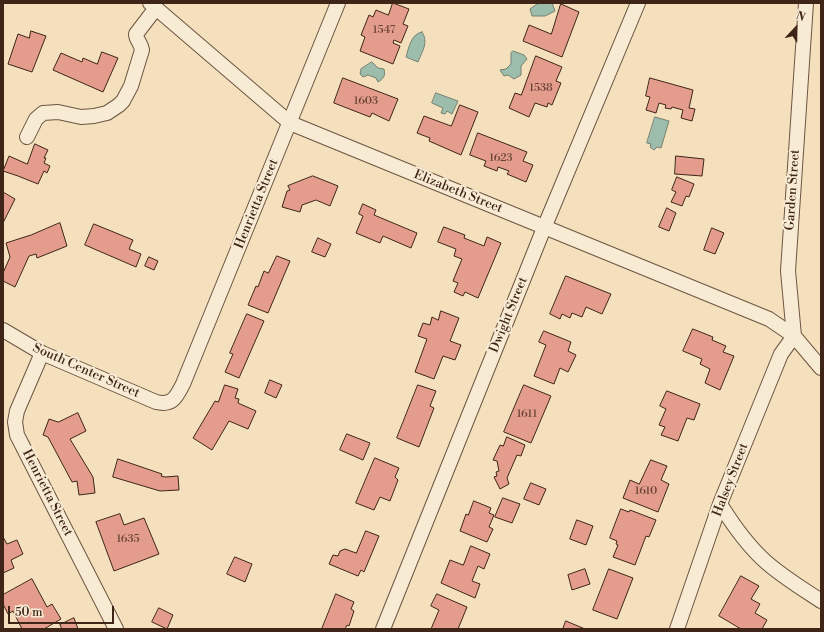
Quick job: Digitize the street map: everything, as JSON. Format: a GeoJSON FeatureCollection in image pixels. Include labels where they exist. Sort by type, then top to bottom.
{"type":"FeatureCollection","features":[{"type":"Feature","properties":{"kind":"street","name":"Henrietta Street"},"geometry":{"type":"LineString","coordinates":[[171,402],[176,397],[183,384],[338,3]]}},
{"type":"Feature","properties":{"kind":"street","name":"Dwight Street"},"geometry":{"type":"LineString","coordinates":[[383,629],[544,228],[638,3]]}},
{"type":"Feature","properties":{"kind":"street","name":"Garden Street"},"geometry":{"type":"LineString","coordinates":[[794,336],[788,271],[806,3]]}},
{"type":"Feature","properties":{"kind":"street","name":"Elizabeth Street"},"geometry":{"type":"LineString","coordinates":[[153,5],[290,123],[769,319],[794,336]]}},
{"type":"Feature","properties":{"kind":"street"},"geometry":{"type":"LineString","coordinates":[[27,137],[36,119],[43,113],[58,112],[81,117],[94,116],[107,113],[124,101],[131,86],[142,50],[142,46],[136,37],[136,34],[153,5]]}},
{"type":"Feature","properties":{"kind":"street","name":"South Center Street"},"geometry":{"type":"LineString","coordinates":[[3,330],[42,353],[156,402],[163,404],[171,402]]}},
{"type":"Feature","properties":{"kind":"street"},"geometry":{"type":"LineString","coordinates":[[794,336],[821,368]]}},
{"type":"Feature","properties":{"kind":"street","name":"Halsey Street"},"geometry":{"type":"LineString","coordinates":[[677,629],[720,504],[781,354],[794,336]]}},
{"type":"Feature","properties":{"kind":"street","name":"Henrietta Street"},"geometry":{"type":"LineString","coordinates":[[42,353],[17,411],[15,422],[17,435],[116,629]]}},
{"type":"Feature","properties":{"kind":"street"},"geometry":{"type":"LineString","coordinates":[[720,504],[746,540],[766,562],[821,602]]}},
{"type":"Feature","properties":{"kind":"shaded area"},"geometry":{"type":"Polygon","coordinates":[[[552,3],[555,11],[545,16],[532,16],[530,9],[537,4],[552,3]]]}},
{"type":"Feature","properties":{"kind":"shaded area"},"geometry":{"type":"Polygon","coordinates":[[[422,32],[425,43],[418,62],[406,57],[409,45],[413,38],[418,33],[422,32]]]}},
{"type":"Feature","properties":{"kind":"shaded area"},"geometry":{"type":"Polygon","coordinates":[[[513,51],[524,55],[527,59],[521,66],[521,75],[514,79],[508,75],[504,76],[500,70],[506,69],[511,64],[511,53],[513,51]]]}},
{"type":"Feature","properties":{"kind":"shaded area"},"geometry":{"type":"Polygon","coordinates":[[[372,62],[378,68],[384,69],[384,77],[378,82],[376,78],[368,75],[363,77],[360,74],[361,69],[372,62]]]}},
{"type":"Feature","properties":{"kind":"shaded area"},"geometry":{"type":"Polygon","coordinates":[[[436,93],[458,101],[452,114],[447,111],[445,114],[441,113],[443,108],[432,103],[436,93]]]}},
{"type":"Feature","properties":{"kind":"shaded area"},"geometry":{"type":"Polygon","coordinates":[[[655,117],[669,121],[661,148],[657,147],[654,150],[650,147],[651,144],[647,143],[655,117]]]}},
{"type":"Feature","properties":{"kind":"building"},"geometry":{"type":"Polygon","coordinates":[[[393,3],[409,9],[403,24],[408,26],[401,43],[394,40],[393,43],[400,46],[393,64],[360,51],[365,37],[361,35],[369,15],[373,17],[376,10],[388,15],[393,3]]]}},
{"type":"Feature","properties":{"kind":"building"},"geometry":{"type":"Polygon","coordinates":[[[561,4],[579,12],[562,57],[523,41],[529,25],[551,34],[561,4]]]}},
{"type":"Feature","properties":{"kind":"building"},"geometry":{"type":"Polygon","coordinates":[[[31,31],[46,36],[32,72],[8,64],[18,34],[29,38],[31,31]]]}},
{"type":"Feature","properties":{"kind":"building"},"geometry":{"type":"Polygon","coordinates":[[[102,52],[118,58],[103,92],[53,70],[61,53],[82,62],[83,58],[97,64],[102,52]]]}},
{"type":"Feature","properties":{"kind":"building"},"geometry":{"type":"Polygon","coordinates":[[[536,56],[562,67],[556,81],[561,83],[552,105],[548,103],[547,107],[535,103],[529,117],[509,108],[515,93],[521,95],[536,56]]]}},
{"type":"Feature","properties":{"kind":"building"},"geometry":{"type":"Polygon","coordinates":[[[343,78],[398,99],[389,121],[372,113],[370,117],[334,103],[343,78]]]}},
{"type":"Feature","properties":{"kind":"building"},"geometry":{"type":"Polygon","coordinates":[[[650,78],[693,90],[689,108],[695,109],[692,121],[681,118],[683,110],[672,107],[671,109],[665,108],[666,105],[659,103],[656,113],[646,110],[650,97],[646,96],[650,78]]]}},
{"type":"Feature","properties":{"kind":"building"},"geometry":{"type":"Polygon","coordinates":[[[460,105],[478,112],[461,155],[429,141],[430,138],[417,133],[424,116],[451,126],[460,105]]]}},
{"type":"Feature","properties":{"kind":"building"},"geometry":{"type":"Polygon","coordinates":[[[478,133],[527,152],[523,161],[533,165],[526,182],[507,174],[509,171],[498,167],[497,171],[484,166],[486,161],[470,155],[478,133]]]}},
{"type":"Feature","properties":{"kind":"building"},"geometry":{"type":"Polygon","coordinates":[[[35,144],[48,150],[44,158],[46,158],[44,163],[50,166],[47,173],[44,171],[38,184],[3,171],[9,156],[27,164],[35,144]]]}},
{"type":"Feature","properties":{"kind":"building"},"geometry":{"type":"Polygon","coordinates":[[[676,156],[704,159],[702,176],[675,174],[676,156]]]}},
{"type":"Feature","properties":{"kind":"building"},"geometry":{"type":"Polygon","coordinates":[[[313,176],[338,186],[330,206],[316,200],[302,205],[300,212],[282,207],[287,191],[290,190],[288,186],[313,176]]]}},
{"type":"Feature","properties":{"kind":"building"},"geometry":{"type":"Polygon","coordinates":[[[677,177],[694,184],[689,197],[686,196],[682,206],[671,202],[676,192],[672,190],[677,177]]]}},
{"type":"Feature","properties":{"kind":"building"},"geometry":{"type":"Polygon","coordinates":[[[3,192],[15,199],[3,223],[3,192]]]}},
{"type":"Feature","properties":{"kind":"building"},"geometry":{"type":"Polygon","coordinates":[[[363,204],[376,210],[374,215],[417,233],[411,248],[383,236],[380,243],[356,233],[363,216],[359,214],[363,204]]]}},
{"type":"Feature","properties":{"kind":"building"},"geometry":{"type":"Polygon","coordinates":[[[667,208],[676,213],[669,231],[659,227],[667,208]]]}},
{"type":"Feature","properties":{"kind":"building"},"geometry":{"type":"Polygon","coordinates":[[[60,223],[67,246],[37,258],[36,254],[29,256],[15,287],[3,281],[3,273],[10,257],[6,243],[60,223]]]}},
{"type":"Feature","properties":{"kind":"building"},"geometry":{"type":"Polygon","coordinates":[[[94,224],[133,240],[129,249],[141,254],[136,267],[85,245],[94,224]]]}},
{"type":"Feature","properties":{"kind":"building"},"geometry":{"type":"Polygon","coordinates":[[[444,227],[465,235],[464,238],[484,246],[487,237],[501,243],[478,298],[465,292],[463,296],[454,292],[458,283],[453,281],[462,259],[454,256],[456,249],[438,242],[444,227]]]}},
{"type":"Feature","properties":{"kind":"building"},"geometry":{"type":"Polygon","coordinates":[[[712,228],[724,233],[715,254],[704,250],[712,228]]]}},
{"type":"Feature","properties":{"kind":"building"},"geometry":{"type":"Polygon","coordinates":[[[318,238],[331,244],[325,257],[312,252],[318,238]]]}},
{"type":"Feature","properties":{"kind":"building"},"geometry":{"type":"Polygon","coordinates":[[[277,256],[290,261],[268,313],[248,305],[256,286],[258,287],[264,271],[268,273],[277,256]]]}},
{"type":"Feature","properties":{"kind":"building"},"geometry":{"type":"Polygon","coordinates":[[[149,257],[158,261],[154,270],[145,266],[149,257]]]}},
{"type":"Feature","properties":{"kind":"building"},"geometry":{"type":"Polygon","coordinates":[[[566,276],[611,294],[602,314],[586,307],[582,317],[572,313],[570,318],[562,314],[560,319],[550,314],[566,276]]]}},
{"type":"Feature","properties":{"kind":"building"},"geometry":{"type":"Polygon","coordinates":[[[441,311],[459,318],[450,341],[461,345],[455,360],[443,356],[434,379],[415,372],[427,339],[418,336],[423,323],[430,325],[432,317],[438,320],[441,311]]]}},
{"type":"Feature","properties":{"kind":"building"},"geometry":{"type":"Polygon","coordinates":[[[247,314],[264,321],[239,378],[225,372],[233,354],[230,353],[247,314]]]}},
{"type":"Feature","properties":{"kind":"building"},"geometry":{"type":"Polygon","coordinates":[[[693,329],[713,337],[712,340],[726,346],[723,352],[734,356],[720,390],[705,383],[710,369],[700,364],[702,359],[683,351],[693,329]]]}},
{"type":"Feature","properties":{"kind":"building"},"geometry":{"type":"Polygon","coordinates":[[[544,331],[571,342],[568,351],[576,355],[568,372],[560,368],[554,384],[534,376],[546,345],[539,342],[544,331]]]}},
{"type":"Feature","properties":{"kind":"building"},"geometry":{"type":"Polygon","coordinates":[[[270,380],[282,385],[276,398],[265,393],[270,380]]]}},
{"type":"Feature","properties":{"kind":"building"},"geometry":{"type":"Polygon","coordinates":[[[225,385],[238,389],[235,398],[239,399],[238,403],[256,411],[248,429],[229,421],[212,450],[193,438],[215,401],[218,402],[225,385]]]}},
{"type":"Feature","properties":{"kind":"building"},"geometry":{"type":"Polygon","coordinates":[[[418,385],[436,391],[430,406],[434,408],[419,447],[397,438],[418,385]]]}},
{"type":"Feature","properties":{"kind":"building"},"geometry":{"type":"Polygon","coordinates":[[[524,385],[551,396],[531,443],[504,432],[524,385]]]}},
{"type":"Feature","properties":{"kind":"building"},"geometry":{"type":"Polygon","coordinates":[[[667,391],[700,404],[694,420],[687,418],[678,441],[661,435],[665,427],[659,425],[666,409],[660,406],[667,391]]]}},
{"type":"Feature","properties":{"kind":"building"},"geometry":{"type":"Polygon","coordinates":[[[78,413],[86,431],[70,439],[93,477],[95,493],[79,495],[77,481],[72,482],[48,437],[43,435],[49,419],[58,422],[78,413]]]}},
{"type":"Feature","properties":{"kind":"building"},"geometry":{"type":"Polygon","coordinates":[[[347,434],[370,443],[363,460],[340,450],[347,434]]]}},
{"type":"Feature","properties":{"kind":"building"},"geometry":{"type":"Polygon","coordinates":[[[507,437],[525,445],[521,456],[517,455],[507,478],[509,484],[500,489],[494,477],[497,476],[496,472],[499,471],[497,461],[493,460],[500,445],[503,446],[507,437]]]}},
{"type":"Feature","properties":{"kind":"building"},"geometry":{"type":"Polygon","coordinates":[[[375,458],[399,468],[395,477],[398,480],[390,501],[380,497],[374,510],[356,503],[375,458]]]}},
{"type":"Feature","properties":{"kind":"building"},"geometry":{"type":"Polygon","coordinates":[[[118,459],[162,474],[161,476],[178,476],[179,490],[160,491],[113,477],[118,459]]]}},
{"type":"Feature","properties":{"kind":"building"},"geometry":{"type":"Polygon","coordinates":[[[651,460],[667,466],[661,480],[669,484],[658,512],[623,498],[630,480],[639,484],[651,460]]]}},
{"type":"Feature","properties":{"kind":"building"},"geometry":{"type":"Polygon","coordinates":[[[531,483],[546,489],[539,505],[524,499],[531,483]]]}},
{"type":"Feature","properties":{"kind":"building"},"geometry":{"type":"Polygon","coordinates":[[[503,498],[520,504],[512,523],[495,517],[503,498]]]}},
{"type":"Feature","properties":{"kind":"building"},"geometry":{"type":"Polygon","coordinates":[[[474,501],[491,508],[489,513],[494,515],[489,527],[493,529],[487,542],[460,531],[466,514],[468,515],[474,501]]]}},
{"type":"Feature","properties":{"kind":"building"},"geometry":{"type":"Polygon","coordinates":[[[621,509],[629,512],[630,510],[656,520],[649,537],[646,536],[635,565],[613,557],[618,545],[616,544],[617,541],[610,538],[621,509]]]}},
{"type":"Feature","properties":{"kind":"building"},"geometry":{"type":"Polygon","coordinates":[[[120,514],[124,525],[144,518],[159,554],[114,571],[96,522],[120,514]]]}},
{"type":"Feature","properties":{"kind":"building"},"geometry":{"type":"Polygon","coordinates":[[[577,520],[593,526],[586,545],[570,539],[577,520]]]}},
{"type":"Feature","properties":{"kind":"building"},"geometry":{"type":"Polygon","coordinates":[[[366,531],[379,536],[364,572],[361,570],[358,576],[329,564],[333,555],[338,556],[340,551],[345,549],[356,553],[366,531]]]}},
{"type":"Feature","properties":{"kind":"building"},"geometry":{"type":"Polygon","coordinates":[[[3,537],[7,544],[17,540],[23,554],[11,560],[14,568],[3,573],[3,537]]]}},
{"type":"Feature","properties":{"kind":"building"},"geometry":{"type":"Polygon","coordinates":[[[471,546],[490,554],[484,569],[478,566],[472,581],[480,584],[475,598],[441,583],[450,560],[463,565],[471,546]]]}},
{"type":"Feature","properties":{"kind":"building"},"geometry":{"type":"Polygon","coordinates":[[[235,557],[252,564],[245,582],[227,574],[235,557]]]}},
{"type":"Feature","properties":{"kind":"building"},"geometry":{"type":"Polygon","coordinates":[[[585,569],[590,584],[572,590],[568,575],[585,569]]]}},
{"type":"Feature","properties":{"kind":"building"},"geometry":{"type":"Polygon","coordinates":[[[609,569],[633,578],[617,619],[593,610],[609,569]]]}},
{"type":"Feature","properties":{"kind":"building"},"geometry":{"type":"Polygon","coordinates":[[[741,576],[759,586],[751,599],[760,604],[755,613],[767,620],[762,629],[741,629],[719,616],[741,576]]]}},
{"type":"Feature","properties":{"kind":"building"},"geometry":{"type":"Polygon","coordinates":[[[32,579],[47,607],[52,604],[61,619],[44,629],[22,629],[13,611],[8,614],[3,604],[3,595],[32,579]]]}},
{"type":"Feature","properties":{"kind":"building"},"geometry":{"type":"Polygon","coordinates":[[[336,594],[354,602],[351,609],[354,611],[349,626],[347,625],[345,629],[322,629],[336,594]]]}},
{"type":"Feature","properties":{"kind":"building"},"geometry":{"type":"Polygon","coordinates":[[[437,594],[467,607],[458,629],[431,629],[439,610],[431,606],[437,594]]]}},
{"type":"Feature","properties":{"kind":"building"},"geometry":{"type":"Polygon","coordinates":[[[159,608],[173,615],[167,629],[152,622],[159,608]]]}},
{"type":"Feature","properties":{"kind":"building"},"geometry":{"type":"Polygon","coordinates":[[[74,618],[78,629],[62,629],[60,625],[74,618]]]}},
{"type":"Feature","properties":{"kind":"building"},"geometry":{"type":"Polygon","coordinates":[[[566,621],[585,629],[563,629],[566,621]]]}}]}
